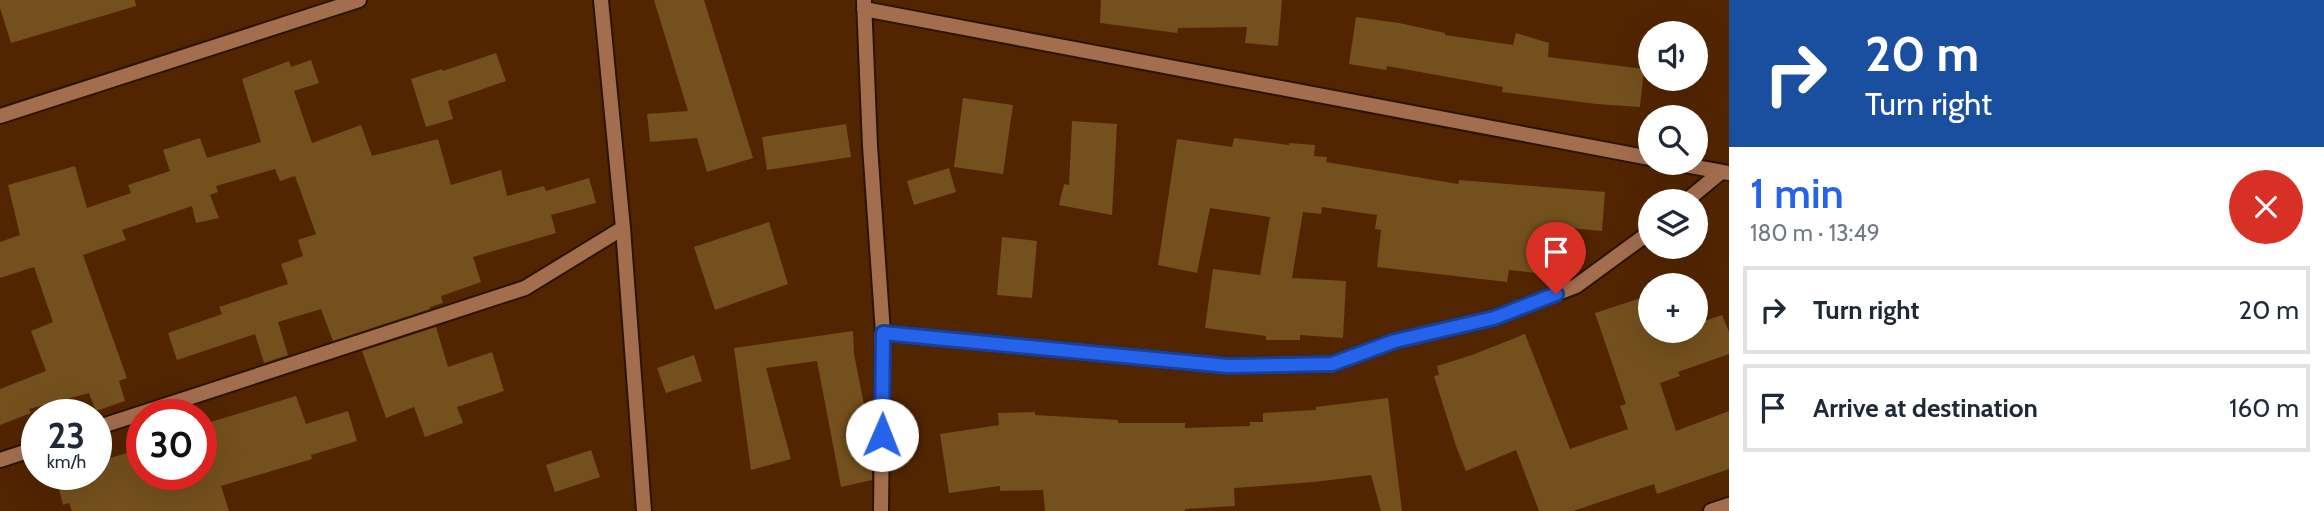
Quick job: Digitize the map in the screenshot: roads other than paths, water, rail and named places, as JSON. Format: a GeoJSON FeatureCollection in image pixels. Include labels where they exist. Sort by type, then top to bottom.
{"type":"FeatureCollection","features":[{"type":"Feature","properties":{"kind":"street"},"geometry":{"type":"LineString","coordinates":[[0,116],[359,0]]}},
{"type":"Feature","properties":{"kind":"street"},"geometry":{"type":"LineString","coordinates":[[601,0],[623,228],[644,511]]}},
{"type":"Feature","properties":{"kind":"street"},"geometry":{"type":"LineString","coordinates":[[881,511],[883,333],[870,146],[864,4],[1638,156]]}},
{"type":"Feature","properties":{"kind":"street"},"geometry":{"type":"LineString","coordinates":[[1702,189],[1725,172]]}},
{"type":"Feature","properties":{"kind":"street"},"geometry":{"type":"LineString","coordinates":[[112,423],[525,288],[623,228]]}},
{"type":"Feature","properties":{"kind":"street"},"geometry":{"type":"LineString","coordinates":[[883,333],[1228,366],[1332,364],[1395,341],[1494,318],[1576,286],[1638,241]]}},
{"type":"Feature","properties":{"kind":"street"},"geometry":{"type":"LineString","coordinates":[[0,460],[21,453]]}},
{"type":"Feature","properties":{"kind":"street"},"geometry":{"type":"LineString","coordinates":[[1711,511],[1729,505]]}}]}
